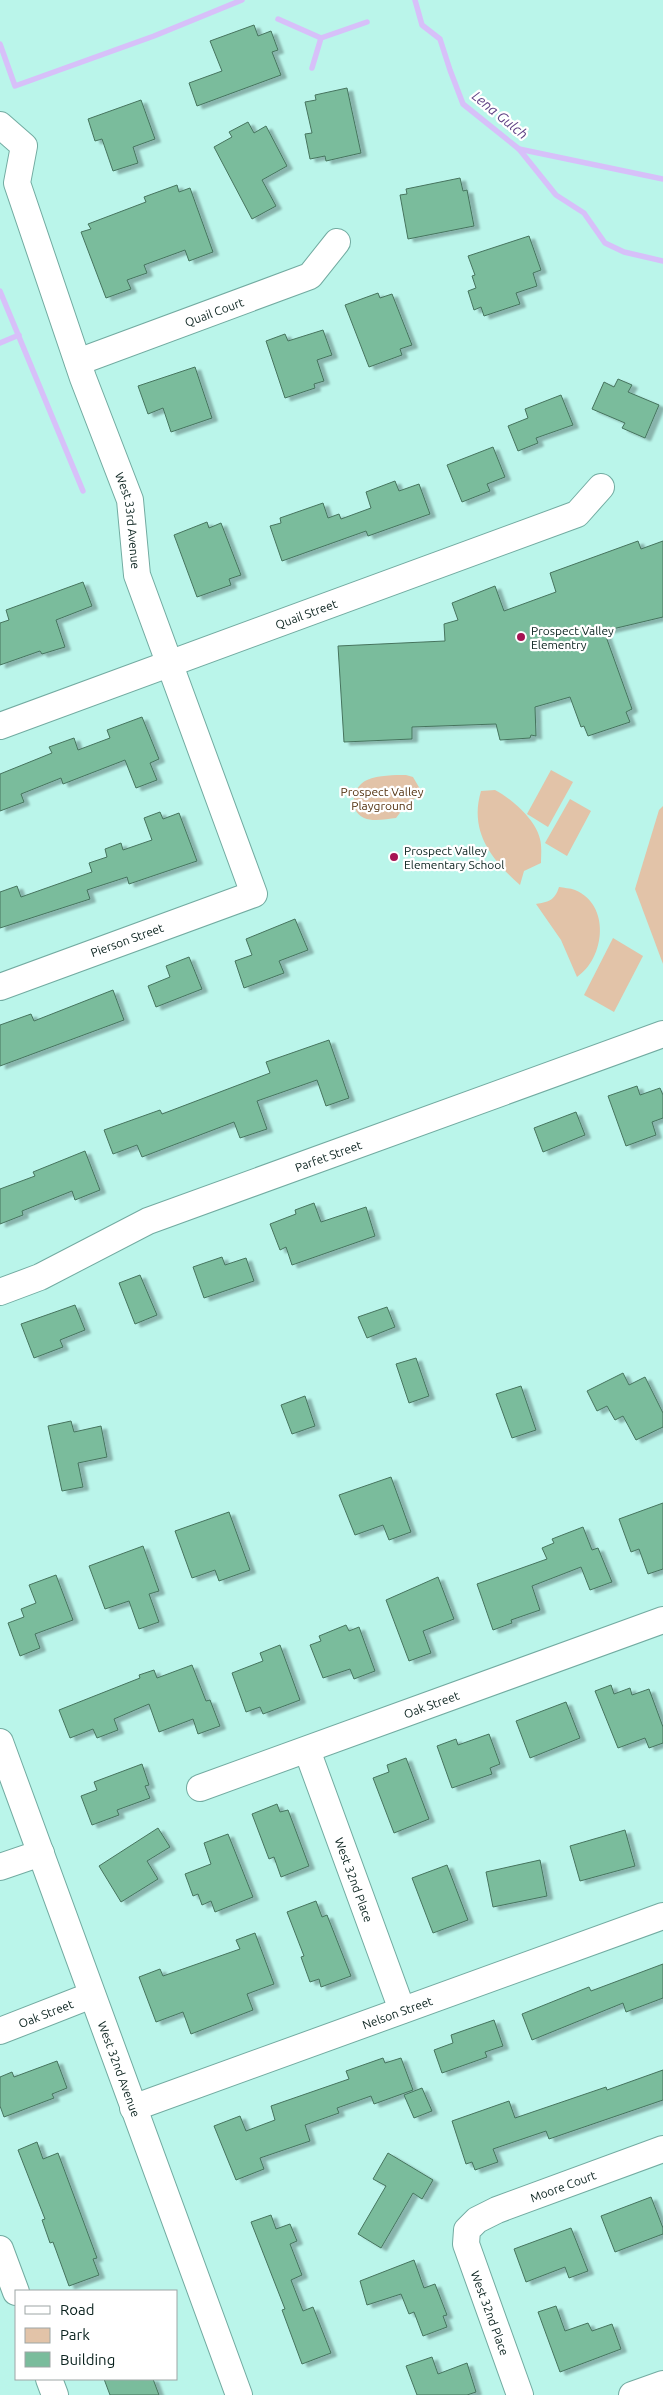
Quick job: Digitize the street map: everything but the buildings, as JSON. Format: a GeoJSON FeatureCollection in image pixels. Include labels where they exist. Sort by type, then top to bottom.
{"type":"FeatureCollection","features":[{"type":"Feature","properties":{"kind":"street","name":"West 33rd Avenue"},"geometry":{"type":"LineString","coordinates":[[0,125],[24,146],[17,183],[78,362],[130,500],[137,575],[254,894]]}},
{"type":"Feature","properties":{"kind":"street","name":"Quail Court"},"geometry":{"type":"LineString","coordinates":[[78,362],[310,276],[337,242]]}},
{"type":"Feature","properties":{"kind":"street","name":"Quail Street"},"geometry":{"type":"LineString","coordinates":[[0,726],[577,514],[601,486]]}},
{"type":"Feature","properties":{"kind":"street","name":"Pierson Street"},"geometry":{"type":"LineString","coordinates":[[0,987],[254,894]]}},
{"type":"Feature","properties":{"kind":"street","name":"Parfet Street"},"geometry":{"type":"LineString","coordinates":[[0,1292],[40,1277],[148,1221],[663,1034]]}},
{"type":"Feature","properties":{"kind":"street","name":"Oak Street"},"geometry":{"type":"LineString","coordinates":[[200,1788],[663,1620]]}},
{"type":"Feature","properties":{"kind":"street","name":"West 32nd Avenue"},"geometry":{"type":"LineString","coordinates":[[0,1742],[239,2395]]}},
{"type":"Feature","properties":{"kind":"street","name":"West 32nd Place"},"geometry":{"type":"LineString","coordinates":[[307,1750],[402,2010]]}},
{"type":"Feature","properties":{"kind":"street"},"geometry":{"type":"LineString","coordinates":[[0,1867],[41,1853]]}},
{"type":"Feature","properties":{"kind":"street","name":"Nelson Street"},"geometry":{"type":"LineString","coordinates":[[133,2108],[663,1916]]}},
{"type":"Feature","properties":{"kind":"street","name":"Oak Street"},"geometry":{"type":"LineString","coordinates":[[0,2031],[92,1995]]}},
{"type":"Feature","properties":{"kind":"street","name":"Moore Court"},"geometry":{"type":"LineString","coordinates":[[467,2230],[477,2220],[497,2210],[663,2149]]}},
{"type":"Feature","properties":{"kind":"street","name":"West 32nd Place"},"geometry":{"type":"LineString","coordinates":[[467,2230],[466,2244],[520,2395]]}},
{"type":"Feature","properties":{"kind":"street"},"geometry":{"type":"LineString","coordinates":[[0,2249],[10,2286]]}},
{"type":"Feature","properties":{"kind":"street"},"geometry":{"type":"LineString","coordinates":[[49,2380],[55,2395]]}},
{"type":"Feature","properties":{"kind":"street"},"geometry":{"type":"LineString","coordinates":[[632,2395],[663,2384]]}},
{"type":"Feature","properties":{"kind":"green space"},"geometry":{"type":"Polygon","coordinates":[[[551,770],[573,782],[548,827],[527,814],[551,770]]]}},
{"type":"Feature","properties":{"kind":"green space","name":"Prospect Valley Playground"},"geometry":{"type":"Polygon","coordinates":[[[406,775],[413,777],[420,789],[420,795],[406,805],[396,818],[372,820],[364,818],[355,810],[355,793],[362,783],[376,777],[406,775]]]}},
{"type":"Feature","properties":{"kind":"green space"},"geometry":{"type":"Polygon","coordinates":[[[495,790],[522,811],[534,825],[540,839],[541,863],[524,871],[520,885],[500,865],[485,843],[480,831],[478,805],[481,791],[495,790]]]}},
{"type":"Feature","properties":{"kind":"green space"},"geometry":{"type":"Polygon","coordinates":[[[570,799],[591,811],[567,856],[545,843],[570,799]]]}},
{"type":"Feature","properties":{"kind":"green space"},"geometry":{"type":"Polygon","coordinates":[[[663,806],[663,964],[635,889],[659,810],[663,806]]]}},
{"type":"Feature","properties":{"kind":"green space"},"geometry":{"type":"Polygon","coordinates":[[[559,887],[575,890],[587,897],[599,919],[600,932],[594,958],[577,977],[561,940],[536,904],[551,900],[556,895],[559,887]]]}},
{"type":"Feature","properties":{"kind":"green space"},"geometry":{"type":"Polygon","coordinates":[[[613,938],[643,956],[614,1012],[584,995],[613,938]]]}},
{"type":"Feature","properties":{"kind":"waterway"},"geometry":{"type":"LineString","coordinates":[[0,44],[15,86],[154,36],[242,0]]}},
{"type":"Feature","properties":{"kind":"waterway","name":"Lena Gulch"},"geometry":{"type":"LineString","coordinates":[[415,0],[422,25],[440,39],[463,104],[519,149],[663,179]]}},
{"type":"Feature","properties":{"kind":"waterway"},"geometry":{"type":"LineString","coordinates":[[278,19],[321,38],[367,22]]}},
{"type":"Feature","properties":{"kind":"waterway"},"geometry":{"type":"LineString","coordinates":[[312,68],[321,38]]}},
{"type":"Feature","properties":{"kind":"waterway"},"geometry":{"type":"LineString","coordinates":[[519,149],[556,195],[584,213],[605,243],[624,252],[663,261]]}},
{"type":"Feature","properties":{"kind":"waterway"},"geometry":{"type":"LineString","coordinates":[[0,291],[83,491]]}},
{"type":"Feature","properties":{"kind":"waterway"},"geometry":{"type":"LineString","coordinates":[[0,343],[19,335]]}},
{"type":"Feature","properties":{"kind":"place","name":"Prospect Valley Elementry"},"geometry":{"type":"Point","coordinates":[521,637]}},
{"type":"Feature","properties":{"kind":"place","name":"Prospect Valley Elementary School"},"geometry":{"type":"Point","coordinates":[394,857]}}]}
